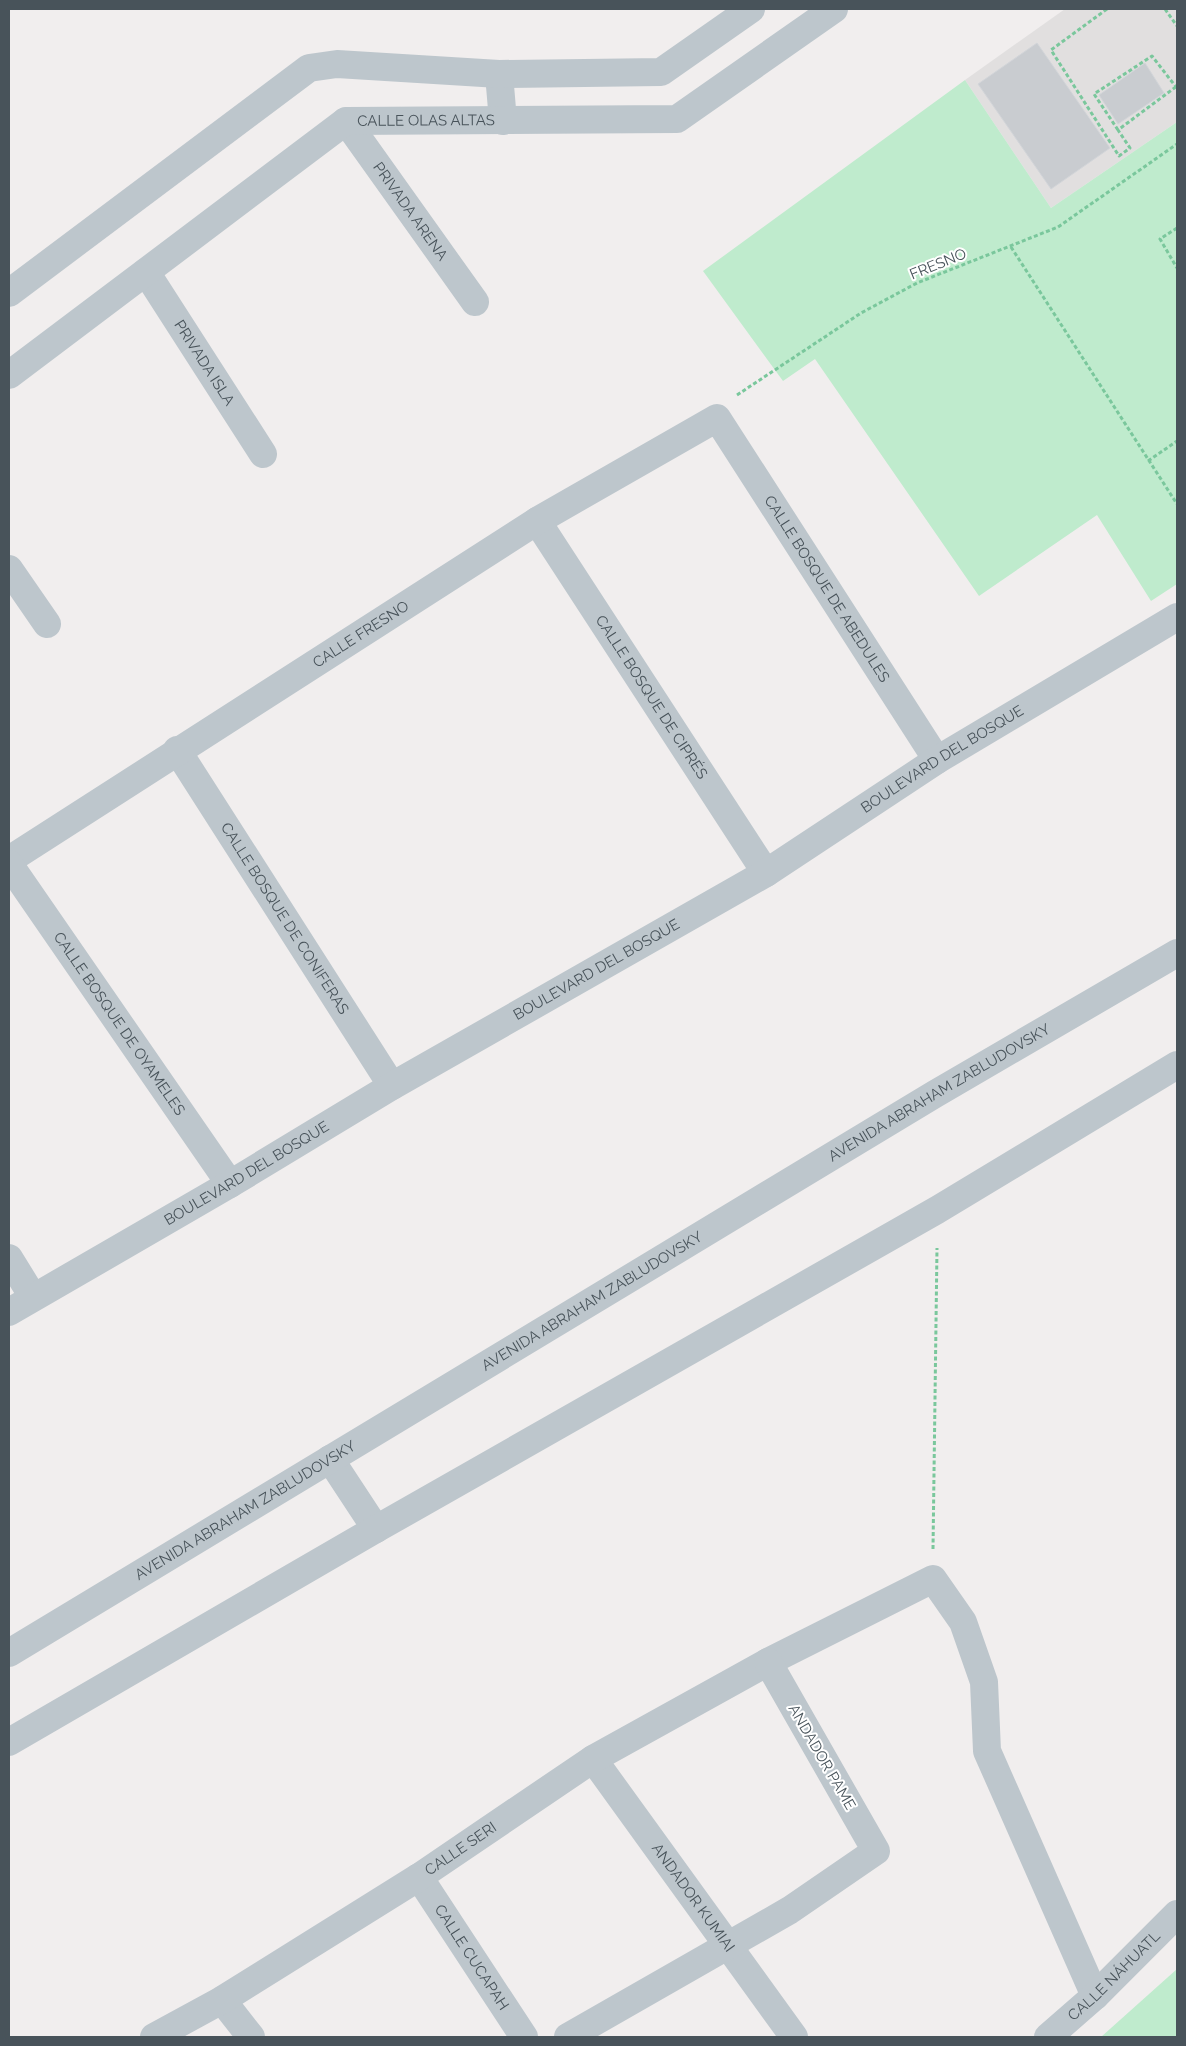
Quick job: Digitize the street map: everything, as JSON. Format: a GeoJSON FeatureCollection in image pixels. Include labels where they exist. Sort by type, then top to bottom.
{"type":"FeatureCollection","features":[{"type":"Feature","properties":{"kind":"street"},"geometry":{"type":"LineString","coordinates":[[9,293],[309,68],[337,64],[499,74],[662,72],[751,9]]}},
{"type":"Feature","properties":{"kind":"street","name":"CALLE OLAS ALTAS"},"geometry":{"type":"LineString","coordinates":[[9,375],[346,121],[677,119],[834,9]]}},
{"type":"Feature","properties":{"kind":"street"},"geometry":{"type":"LineString","coordinates":[[499,74],[503,121]]}},
{"type":"Feature","properties":{"kind":"street","name":"PRIVADA ARENA"},"geometry":{"type":"LineString","coordinates":[[346,121],[475,302]]}},
{"type":"Feature","properties":{"kind":"street","name":"PRIVADA ISLA"},"geometry":{"type":"LineString","coordinates":[[146,272],[263,454]]}},
{"type":"Feature","properties":{"kind":"street","name":"CALLE FRESNO"},"geometry":{"type":"LineString","coordinates":[[9,860],[177,750],[537,521],[717,418]]}},
{"type":"Feature","properties":{"kind":"street","name":"CALLE BOSQUE DE ABEDULES"},"geometry":{"type":"LineString","coordinates":[[717,418],[936,760]]}},
{"type":"Feature","properties":{"kind":"street","name":"CALLE BOSQUE DE CIPRÉS"},"geometry":{"type":"LineString","coordinates":[[537,521],[766,873]]}},
{"type":"Feature","properties":{"kind":"street"},"geometry":{"type":"LineString","coordinates":[[9,569],[47,624]]}},
{"type":"Feature","properties":{"kind":"street","name":"BOULEVARD DEL BOSQUE"},"geometry":{"type":"LineString","coordinates":[[9,1312],[230,1184],[392,1086],[766,873],[936,760],[1177,617]]}},
{"type":"Feature","properties":{"kind":"street","name":"CALLE BOSQUE DE CONIFERAS"},"geometry":{"type":"LineString","coordinates":[[177,750],[392,1086]]}},
{"type":"Feature","properties":{"kind":"street","name":"CALLE BOSQUE DE OYAMELES"},"geometry":{"type":"LineString","coordinates":[[9,864],[230,1184]]}},
{"type":"Feature","properties":{"kind":"street","name":"AVENIDA ABRAHAM ZABLUDOVSKY"},"geometry":{"type":"LineString","coordinates":[[9,1653],[935,1094],[1177,953]]}},
{"type":"Feature","properties":{"kind":"street"},"geometry":{"type":"LineString","coordinates":[[9,1742],[376,1529],[937,1210],[1177,1065]]}},
{"type":"Feature","properties":{"kind":"street"},"geometry":{"type":"LineString","coordinates":[[9,1258],[33,1297]]}},
{"type":"Feature","properties":{"kind":"street"},"geometry":{"type":"LineString","coordinates":[[330,1460],[376,1529]]}},
{"type":"Feature","properties":{"kind":"street"},"geometry":{"type":"LineString","coordinates":[[933,1579],[963,1622],[984,1682],[987,1751],[1095,1996]]}},
{"type":"Feature","properties":{"kind":"street","name":"CALLE SERI"},"geometry":{"type":"LineString","coordinates":[[154,2037],[222,2000],[419,1876],[593,1759],[768,1662],[933,1579]]}},
{"type":"Feature","properties":{"kind":"street","name":"ANDADOR PAME"},"geometry":{"type":"LineString","coordinates":[[727,1946],[790,1910],[876,1852],[768,1662]]}},
{"type":"Feature","properties":{"kind":"street","name":"ANDADOR KUMIAI"},"geometry":{"type":"LineString","coordinates":[[593,1759],[794,2037]]}},
{"type":"Feature","properties":{"kind":"street","name":"CALLE CUCAPAH"},"geometry":{"type":"LineString","coordinates":[[419,1876],[524,2037]]}},
{"type":"Feature","properties":{"kind":"street","name":"CALLE NÁHUATL"},"geometry":{"type":"LineString","coordinates":[[1048,2037],[1095,1996],[1177,1914]]}},
{"type":"Feature","properties":{"kind":"street"},"geometry":{"type":"LineString","coordinates":[[568,2037],[727,1946]]}},
{"type":"Feature","properties":{"kind":"street"},"geometry":{"type":"LineString","coordinates":[[222,2000],[250,2037]]}},
{"type":"Feature","properties":{"kind":"path"},"geometry":{"type":"LineString","coordinates":[[1107,9],[1051,50],[1119,156],[1130,148],[1118,130],[1094,94],[1152,56],[1177,87],[1118,130]]}},
{"type":"Feature","properties":{"kind":"path"},"geometry":{"type":"LineString","coordinates":[[1165,9],[1177,26]]}},
{"type":"Feature","properties":{"kind":"path","name":"FRESNO"},"geometry":{"type":"LineString","coordinates":[[717,418],[732,399],[861,313],[917,283],[1058,227],[1177,144]]}},
{"type":"Feature","properties":{"kind":"path"},"geometry":{"type":"LineString","coordinates":[[1177,228],[1160,239],[1177,268]]}},
{"type":"Feature","properties":{"kind":"path"},"geometry":{"type":"LineString","coordinates":[[1011,247],[1177,504]]}},
{"type":"Feature","properties":{"kind":"path"},"geometry":{"type":"LineString","coordinates":[[1148,461],[1177,441]]}},
{"type":"Feature","properties":{"kind":"path"},"geometry":{"type":"LineString","coordinates":[[933,1579],[937,1210]]}},
{"type":"Feature","properties":{"kind":"shaded area"},"geometry":{"type":"Polygon","coordinates":[[[1065,9],[1177,9],[1177,122],[1051,208],[965,80],[1065,9]]]}},
{"type":"Feature","properties":{"kind":"green space"},"geometry":{"type":"Polygon","coordinates":[[[965,80],[1051,208],[1177,122],[1177,584],[1151,601],[1097,515],[979,596],[815,359],[783,381],[703,271],[965,80]]]}},
{"type":"Feature","properties":{"kind":"green space"},"geometry":{"type":"Polygon","coordinates":[[[1177,1969],[1177,2037],[1101,2037],[1177,1969]]]}},
{"type":"Feature","properties":{"kind":"building"},"geometry":{"type":"Polygon","coordinates":[[[1037,43],[1110,148],[1051,189],[978,84],[1037,43]]]}},
{"type":"Feature","properties":{"kind":"building"},"geometry":{"type":"Polygon","coordinates":[[[1145,63],[1164,93],[1118,124],[1099,95],[1145,63]]]}}]}
